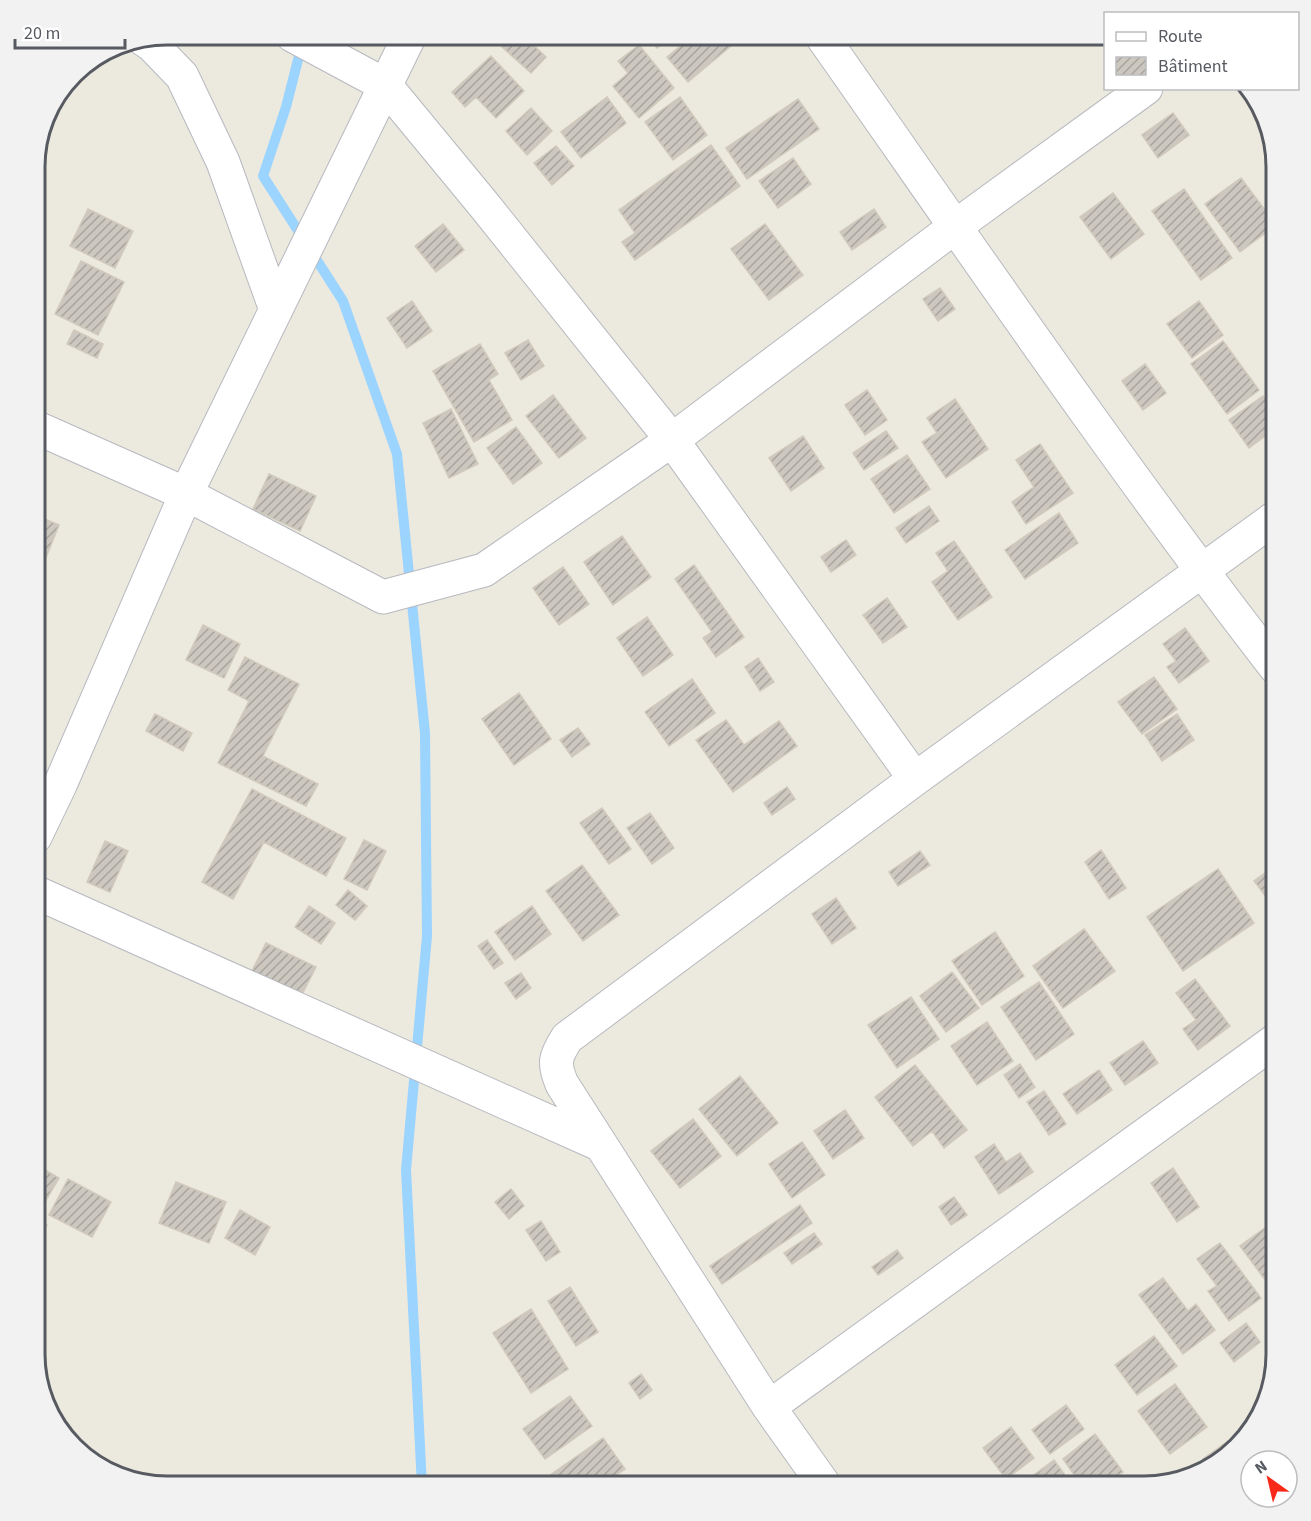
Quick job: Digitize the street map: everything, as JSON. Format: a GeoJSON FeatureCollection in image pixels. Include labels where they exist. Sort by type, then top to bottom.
{"type":"FeatureCollection","features":[{"type":"Feature","properties":{"kind":"street"},"geometry":{"type":"LineString","coordinates":[[312,45],[385,85],[484,205],[672,440],[915,779]]}},
{"type":"Feature","properties":{"kind":"street"},"geometry":{"type":"LineString","coordinates":[[45,816],[186,494],[405,45]]}},
{"type":"Feature","properties":{"kind":"street"},"geometry":{"type":"LineString","coordinates":[[827,45],[1202,572],[1266,655]]}},
{"type":"Feature","properties":{"kind":"street"},"geometry":{"type":"LineString","coordinates":[[153,46],[182,76],[224,162],[276,310]]}},
{"type":"Feature","properties":{"kind":"street"},"geometry":{"type":"LineString","coordinates":[[45,431],[186,494],[383,597],[484,570],[672,440],[956,226],[1143,90]]}},
{"type":"Feature","properties":{"kind":"street"},"geometry":{"type":"LineString","coordinates":[[818,1476],[769,1407],[562,1084],[555,1069],[557,1053],[567,1038],[915,779],[1266,524]]}},
{"type":"Feature","properties":{"kind":"street"},"geometry":{"type":"LineString","coordinates":[[45,896],[601,1146]]}},
{"type":"Feature","properties":{"kind":"street"},"geometry":{"type":"LineString","coordinates":[[769,1407],[1266,1047]]}},
{"type":"Feature","properties":{"kind":"building"},"geometry":{"type":"Polygon","coordinates":[[[504,45],[533,45],[546,57],[531,73],[502,47],[504,45]]]}},
{"type":"Feature","properties":{"kind":"building"},"geometry":{"type":"Polygon","coordinates":[[[639,45],[674,88],[639,118],[613,86],[628,73],[618,61],[639,45]]]}},
{"type":"Feature","properties":{"kind":"building"},"geometry":{"type":"Polygon","coordinates":[[[682,45],[732,45],[688,82],[667,57],[682,45]]]}},
{"type":"Feature","properties":{"kind":"building"},"geometry":{"type":"Polygon","coordinates":[[[491,56],[524,91],[496,118],[476,97],[465,107],[452,92],[491,56]]]}},
{"type":"Feature","properties":{"kind":"building"},"geometry":{"type":"Polygon","coordinates":[[[607,97],[626,123],[581,158],[561,132],[607,97]]]}},
{"type":"Feature","properties":{"kind":"building"},"geometry":{"type":"Polygon","coordinates":[[[680,97],[707,135],[673,160],[645,122],[680,97]]]}},
{"type":"Feature","properties":{"kind":"building"},"geometry":{"type":"Polygon","coordinates":[[[798,99],[819,129],[747,179],[726,148],[798,99]]]}},
{"type":"Feature","properties":{"kind":"building"},"geometry":{"type":"Polygon","coordinates":[[[531,108],[552,131],[527,155],[506,131],[531,108]]]}},
{"type":"Feature","properties":{"kind":"building"},"geometry":{"type":"Polygon","coordinates":[[[1173,113],[1189,135],[1158,158],[1142,135],[1173,113]]]}},
{"type":"Feature","properties":{"kind":"building"},"geometry":{"type":"Polygon","coordinates":[[[711,145],[740,186],[635,260],[622,242],[635,233],[619,210],[711,145]]]}},
{"type":"Feature","properties":{"kind":"building"},"geometry":{"type":"Polygon","coordinates":[[[556,146],[574,166],[552,185],[534,163],[556,146]]]}},
{"type":"Feature","properties":{"kind":"building"},"geometry":{"type":"Polygon","coordinates":[[[793,158],[811,184],[778,208],[759,181],[793,158]]]}},
{"type":"Feature","properties":{"kind":"building"},"geometry":{"type":"Polygon","coordinates":[[[1241,178],[1266,212],[1266,232],[1240,252],[1205,204],[1241,178]]]}},
{"type":"Feature","properties":{"kind":"building"},"geometry":{"type":"Polygon","coordinates":[[[1184,189],[1232,258],[1201,280],[1152,211],[1184,189]]]}},
{"type":"Feature","properties":{"kind":"building"},"geometry":{"type":"Polygon","coordinates":[[[1113,193],[1144,234],[1111,259],[1080,217],[1113,193]]]}},
{"type":"Feature","properties":{"kind":"building"},"geometry":{"type":"Polygon","coordinates":[[[88,209],[133,231],[115,268],[70,246],[88,209]]]}},
{"type":"Feature","properties":{"kind":"building"},"geometry":{"type":"Polygon","coordinates":[[[874,209],[886,227],[852,250],[840,232],[874,209]]]}},
{"type":"Feature","properties":{"kind":"building"},"geometry":{"type":"Polygon","coordinates":[[[443,224],[464,250],[436,272],[415,246],[443,224]]]}},
{"type":"Feature","properties":{"kind":"building"},"geometry":{"type":"Polygon","coordinates":[[[765,224],[803,275],[769,300],[731,249],[765,224]]]}},
{"type":"Feature","properties":{"kind":"building"},"geometry":{"type":"Polygon","coordinates":[[[81,261],[124,282],[98,335],[55,314],[81,261]]]}},
{"type":"Feature","properties":{"kind":"building"},"geometry":{"type":"Polygon","coordinates":[[[940,288],[955,309],[938,321],[923,299],[940,288]]]}},
{"type":"Feature","properties":{"kind":"building"},"geometry":{"type":"Polygon","coordinates":[[[412,301],[432,331],[407,348],[387,318],[412,301]]]}},
{"type":"Feature","properties":{"kind":"building"},"geometry":{"type":"Polygon","coordinates":[[[1199,301],[1223,335],[1192,358],[1167,324],[1199,301]]]}},
{"type":"Feature","properties":{"kind":"building"},"geometry":{"type":"Polygon","coordinates":[[[74,330],[103,344],[97,358],[67,344],[74,330]]]}},
{"type":"Feature","properties":{"kind":"building"},"geometry":{"type":"Polygon","coordinates":[[[528,340],[544,366],[521,380],[505,353],[528,340]]]}},
{"type":"Feature","properties":{"kind":"building"},"geometry":{"type":"Polygon","coordinates":[[[1223,341],[1259,390],[1227,414],[1191,364],[1223,341]]]}},
{"type":"Feature","properties":{"kind":"building"},"geometry":{"type":"Polygon","coordinates":[[[480,344],[498,374],[489,380],[512,420],[474,442],[433,371],[480,344]]]}},
{"type":"Feature","properties":{"kind":"building"},"geometry":{"type":"Polygon","coordinates":[[[1145,364],[1166,393],[1143,410],[1122,381],[1145,364]]]}},
{"type":"Feature","properties":{"kind":"building"},"geometry":{"type":"Polygon","coordinates":[[[867,390],[887,420],[865,435],[845,405],[867,390]]]}},
{"type":"Feature","properties":{"kind":"building"},"geometry":{"type":"Polygon","coordinates":[[[553,395],[586,438],[559,458],[526,416],[553,395]]]}},
{"type":"Feature","properties":{"kind":"building"},"geometry":{"type":"Polygon","coordinates":[[[1263,396],[1266,400],[1266,435],[1249,448],[1229,420],[1263,396]]]}},
{"type":"Feature","properties":{"kind":"building"},"geometry":{"type":"Polygon","coordinates":[[[955,399],[988,449],[946,478],[922,442],[937,433],[927,418],[955,399]]]}},
{"type":"Feature","properties":{"kind":"building"},"geometry":{"type":"Polygon","coordinates":[[[451,409],[478,464],[449,478],[423,423],[451,409]]]}},
{"type":"Feature","properties":{"kind":"building"},"geometry":{"type":"Polygon","coordinates":[[[516,427],[542,463],[513,484],[487,448],[516,427]]]}},
{"type":"Feature","properties":{"kind":"building"},"geometry":{"type":"Polygon","coordinates":[[[886,431],[898,448],[864,470],[853,453],[886,431]]]}},
{"type":"Feature","properties":{"kind":"building"},"geometry":{"type":"Polygon","coordinates":[[[803,436],[824,468],[791,491],[769,458],[803,436]]]}},
{"type":"Feature","properties":{"kind":"building"},"geometry":{"type":"Polygon","coordinates":[[[1040,444],[1073,493],[1026,524],[1012,502],[1034,487],[1016,460],[1040,444]]]}},
{"type":"Feature","properties":{"kind":"building"},"geometry":{"type":"Polygon","coordinates":[[[907,455],[930,489],[894,513],[871,479],[907,455]]]}},
{"type":"Feature","properties":{"kind":"building"},"geometry":{"type":"Polygon","coordinates":[[[269,474],[316,496],[300,531],[253,509],[269,474]]]}},
{"type":"Feature","properties":{"kind":"building"},"geometry":{"type":"Polygon","coordinates":[[[929,506],[939,521],[906,543],[896,528],[929,506]]]}},
{"type":"Feature","properties":{"kind":"building"},"geometry":{"type":"Polygon","coordinates":[[[1059,513],[1078,543],[1025,579],[1005,550],[1059,513]]]}},
{"type":"Feature","properties":{"kind":"building"},"geometry":{"type":"Polygon","coordinates":[[[45,519],[59,525],[45,560],[45,519]]]}},
{"type":"Feature","properties":{"kind":"building"},"geometry":{"type":"Polygon","coordinates":[[[622,536],[651,577],[613,605],[584,562],[622,536]]]}},
{"type":"Feature","properties":{"kind":"building"},"geometry":{"type":"Polygon","coordinates":[[[846,540],[856,555],[831,572],[821,557],[846,540]]]}},
{"type":"Feature","properties":{"kind":"building"},"geometry":{"type":"Polygon","coordinates":[[[954,541],[992,597],[958,620],[932,582],[948,571],[936,553],[954,541]]]}},
{"type":"Feature","properties":{"kind":"building"},"geometry":{"type":"Polygon","coordinates":[[[694,565],[744,637],[716,657],[703,638],[712,632],[675,579],[694,565]]]}},
{"type":"Feature","properties":{"kind":"building"},"geometry":{"type":"Polygon","coordinates":[[[563,567],[589,604],[559,625],[533,588],[563,567]]]}},
{"type":"Feature","properties":{"kind":"building"},"geometry":{"type":"Polygon","coordinates":[[[887,598],[907,627],[883,643],[863,615],[887,598]]]}},
{"type":"Feature","properties":{"kind":"building"},"geometry":{"type":"Polygon","coordinates":[[[647,617],[673,655],[643,676],[617,638],[647,617]]]}},
{"type":"Feature","properties":{"kind":"building"},"geometry":{"type":"Polygon","coordinates":[[[203,625],[240,644],[224,678],[186,660],[203,625]]]}},
{"type":"Feature","properties":{"kind":"building"},"geometry":{"type":"Polygon","coordinates":[[[1185,628],[1209,661],[1179,683],[1167,667],[1176,661],[1163,644],[1185,628]]]}},
{"type":"Feature","properties":{"kind":"building"},"geometry":{"type":"Polygon","coordinates":[[[245,657],[299,684],[263,756],[318,784],[306,806],[218,763],[249,701],[228,690],[245,657]]]}},
{"type":"Feature","properties":{"kind":"building"},"geometry":{"type":"Polygon","coordinates":[[[758,658],[774,682],[760,691],[745,667],[758,658]]]}},
{"type":"Feature","properties":{"kind":"building"},"geometry":{"type":"Polygon","coordinates":[[[1154,677],[1177,709],[1142,734],[1118,702],[1154,677]]]}},
{"type":"Feature","properties":{"kind":"building"},"geometry":{"type":"Polygon","coordinates":[[[692,679],[715,713],[669,746],[645,712],[692,679]]]}},
{"type":"Feature","properties":{"kind":"building"},"geometry":{"type":"Polygon","coordinates":[[[519,693],[551,739],[514,765],[482,719],[519,693]]]}},
{"type":"Feature","properties":{"kind":"building"},"geometry":{"type":"Polygon","coordinates":[[[155,714],[192,733],[183,751],[146,731],[155,714]]]}},
{"type":"Feature","properties":{"kind":"building"},"geometry":{"type":"Polygon","coordinates":[[[1177,714],[1194,740],[1162,761],[1145,735],[1177,714]]]}},
{"type":"Feature","properties":{"kind":"building"},"geometry":{"type":"Polygon","coordinates":[[[726,720],[744,745],[779,721],[797,746],[733,792],[696,740],[726,720]]]}},
{"type":"Feature","properties":{"kind":"building"},"geometry":{"type":"Polygon","coordinates":[[[578,728],[590,744],[572,757],[560,740],[578,728]]]}},
{"type":"Feature","properties":{"kind":"building"},"geometry":{"type":"Polygon","coordinates":[[[787,787],[795,799],[772,815],[764,803],[787,787]]]}},
{"type":"Feature","properties":{"kind":"building"},"geometry":{"type":"Polygon","coordinates":[[[252,789],[346,838],[326,876],[264,842],[233,899],[202,882],[252,789]]]}},
{"type":"Feature","properties":{"kind":"building"},"geometry":{"type":"Polygon","coordinates":[[[602,808],[631,849],[609,864],[580,823],[602,808]]]}},
{"type":"Feature","properties":{"kind":"building"},"geometry":{"type":"Polygon","coordinates":[[[650,813],[674,848],[652,864],[627,828],[650,813]]]}},
{"type":"Feature","properties":{"kind":"building"},"geometry":{"type":"Polygon","coordinates":[[[364,840],[386,851],[367,890],[344,879],[364,840]]]}},
{"type":"Feature","properties":{"kind":"building"},"geometry":{"type":"Polygon","coordinates":[[[105,841],[128,851],[110,892],[87,882],[105,841]]]}},
{"type":"Feature","properties":{"kind":"building"},"geometry":{"type":"Polygon","coordinates":[[[1101,850],[1126,888],[1109,899],[1085,862],[1101,850]]]}},
{"type":"Feature","properties":{"kind":"building"},"geometry":{"type":"Polygon","coordinates":[[[920,851],[930,865],[898,886],[889,872],[920,851]]]}},
{"type":"Feature","properties":{"kind":"building"},"geometry":{"type":"Polygon","coordinates":[[[582,865],[619,915],[583,941],[546,891],[582,865]]]}},
{"type":"Feature","properties":{"kind":"building"},"geometry":{"type":"Polygon","coordinates":[[[1218,869],[1254,923],[1183,971],[1147,917],[1218,869]]]}},
{"type":"Feature","properties":{"kind":"building"},"geometry":{"type":"Polygon","coordinates":[[[1266,872],[1266,897],[1254,881],[1266,872]]]}},
{"type":"Feature","properties":{"kind":"building"},"geometry":{"type":"Polygon","coordinates":[[[348,890],[367,906],[355,920],[336,905],[348,890]]]}},
{"type":"Feature","properties":{"kind":"building"},"geometry":{"type":"Polygon","coordinates":[[[836,898],[856,928],[832,944],[812,914],[836,898]]]}},
{"type":"Feature","properties":{"kind":"building"},"geometry":{"type":"Polygon","coordinates":[[[309,906],[335,923],[321,944],[295,927],[309,906]]]}},
{"type":"Feature","properties":{"kind":"building"},"geometry":{"type":"Polygon","coordinates":[[[532,906],[551,934],[515,960],[495,932],[532,906]]]}},
{"type":"Feature","properties":{"kind":"building"},"geometry":{"type":"Polygon","coordinates":[[[1084,929],[1115,971],[1063,1008],[1033,966],[1084,929]]]}},
{"type":"Feature","properties":{"kind":"building"},"geometry":{"type":"Polygon","coordinates":[[[995,932],[1024,976],[982,1005],[952,961],[995,932]]]}},
{"type":"Feature","properties":{"kind":"building"},"geometry":{"type":"Polygon","coordinates":[[[487,940],[503,963],[494,969],[478,946],[487,940]]]}},
{"type":"Feature","properties":{"kind":"building"},"geometry":{"type":"Polygon","coordinates":[[[266,943],[316,967],[296,1006],[247,981],[266,943]]]}},
{"type":"Feature","properties":{"kind":"building"},"geometry":{"type":"Polygon","coordinates":[[[952,972],[979,1008],[946,1032],[920,996],[952,972]]]}},
{"type":"Feature","properties":{"kind":"building"},"geometry":{"type":"Polygon","coordinates":[[[521,973],[531,988],[516,999],[505,983],[521,973]]]}},
{"type":"Feature","properties":{"kind":"building"},"geometry":{"type":"Polygon","coordinates":[[[1195,979],[1230,1026],[1198,1050],[1183,1029],[1196,1020],[1176,993],[1195,979]]]}},
{"type":"Feature","properties":{"kind":"building"},"geometry":{"type":"Polygon","coordinates":[[[1039,982],[1074,1034],[1036,1060],[1001,1007],[1039,982]]]}},
{"type":"Feature","properties":{"kind":"building"},"geometry":{"type":"Polygon","coordinates":[[[911,997],[939,1039],[897,1068],[868,1025],[911,997]]]}},
{"type":"Feature","properties":{"kind":"building"},"geometry":{"type":"Polygon","coordinates":[[[987,1022],[1013,1061],[977,1085],[951,1046],[987,1022]]]}},
{"type":"Feature","properties":{"kind":"building"},"geometry":{"type":"Polygon","coordinates":[[[1143,1041],[1158,1063],[1125,1085],[1110,1063],[1143,1041]]]}},
{"type":"Feature","properties":{"kind":"building"},"geometry":{"type":"Polygon","coordinates":[[[1020,1064],[1035,1087],[1019,1098],[1004,1075],[1020,1064]]]}},
{"type":"Feature","properties":{"kind":"building"},"geometry":{"type":"Polygon","coordinates":[[[915,1065],[967,1130],[944,1148],[932,1131],[913,1146],[875,1097],[915,1065]]]}},
{"type":"Feature","properties":{"kind":"building"},"geometry":{"type":"Polygon","coordinates":[[[1099,1070],[1112,1090],[1077,1114],[1063,1094],[1099,1070]]]}},
{"type":"Feature","properties":{"kind":"building"},"geometry":{"type":"Polygon","coordinates":[[[740,1076],[778,1123],[737,1156],[699,1109],[740,1076]]]}},
{"type":"Feature","properties":{"kind":"building"},"geometry":{"type":"Polygon","coordinates":[[[1044,1091],[1066,1124],[1049,1135],[1027,1102],[1044,1091]]]}},
{"type":"Feature","properties":{"kind":"building"},"geometry":{"type":"Polygon","coordinates":[[[845,1110],[864,1138],[833,1159],[814,1131],[845,1110]]]}},
{"type":"Feature","properties":{"kind":"building"},"geometry":{"type":"Polygon","coordinates":[[[693,1119],[721,1156],[680,1188],[651,1151],[693,1119]]]}},
{"type":"Feature","properties":{"kind":"building"},"geometry":{"type":"Polygon","coordinates":[[[802,1142],[825,1175],[792,1198],[769,1164],[802,1142]]]}},
{"type":"Feature","properties":{"kind":"building"},"geometry":{"type":"Polygon","coordinates":[[[994,1144],[1006,1162],[1020,1153],[1033,1172],[999,1194],[975,1157],[994,1144]]]}},
{"type":"Feature","properties":{"kind":"building"},"geometry":{"type":"Polygon","coordinates":[[[1173,1168],[1199,1207],[1177,1222],[1151,1183],[1173,1168]]]}},
{"type":"Feature","properties":{"kind":"building"},"geometry":{"type":"Polygon","coordinates":[[[45,1170],[59,1178],[45,1202],[45,1170]]]}},
{"type":"Feature","properties":{"kind":"building"},"geometry":{"type":"Polygon","coordinates":[[[68,1179],[111,1202],[92,1237],[49,1215],[68,1179]]]}},
{"type":"Feature","properties":{"kind":"building"},"geometry":{"type":"Polygon","coordinates":[[[176,1182],[226,1202],[209,1243],[159,1223],[176,1182]]]}},
{"type":"Feature","properties":{"kind":"building"},"geometry":{"type":"Polygon","coordinates":[[[511,1189],[524,1206],[509,1219],[495,1202],[511,1189]]]}},
{"type":"Feature","properties":{"kind":"building"},"geometry":{"type":"Polygon","coordinates":[[[954,1197],[967,1215],[951,1225],[939,1207],[954,1197]]]}},
{"type":"Feature","properties":{"kind":"building"},"geometry":{"type":"Polygon","coordinates":[[[800,1205],[812,1223],[722,1284],[710,1266],[800,1205]]]}},
{"type":"Feature","properties":{"kind":"building"},"geometry":{"type":"Polygon","coordinates":[[[240,1210],[270,1227],[255,1255],[225,1238],[240,1210]]]}},
{"type":"Feature","properties":{"kind":"building"},"geometry":{"type":"Polygon","coordinates":[[[541,1221],[560,1252],[546,1261],[526,1230],[541,1221]]]}},
{"type":"Feature","properties":{"kind":"building"},"geometry":{"type":"Polygon","coordinates":[[[1266,1227],[1266,1281],[1240,1246],[1266,1227]]]}},
{"type":"Feature","properties":{"kind":"building"},"geometry":{"type":"Polygon","coordinates":[[[814,1233],[822,1244],[792,1264],[784,1253],[814,1233]]]}},
{"type":"Feature","properties":{"kind":"building"},"geometry":{"type":"Polygon","coordinates":[[[1220,1243],[1261,1298],[1229,1321],[1208,1291],[1217,1286],[1197,1259],[1220,1243]]]}},
{"type":"Feature","properties":{"kind":"building"},"geometry":{"type":"Polygon","coordinates":[[[897,1250],[903,1258],[878,1275],[872,1267],[897,1250]]]}},
{"type":"Feature","properties":{"kind":"building"},"geometry":{"type":"Polygon","coordinates":[[[1163,1278],[1188,1311],[1196,1304],[1215,1330],[1183,1354],[1139,1295],[1163,1278]]]}},
{"type":"Feature","properties":{"kind":"building"},"geometry":{"type":"Polygon","coordinates":[[[570,1287],[598,1332],[576,1346],[548,1301],[570,1287]]]}},
{"type":"Feature","properties":{"kind":"building"},"geometry":{"type":"Polygon","coordinates":[[[531,1309],[568,1369],[531,1393],[493,1333],[531,1309]]]}},
{"type":"Feature","properties":{"kind":"building"},"geometry":{"type":"Polygon","coordinates":[[[1246,1323],[1260,1342],[1234,1362],[1220,1343],[1246,1323]]]}},
{"type":"Feature","properties":{"kind":"building"},"geometry":{"type":"Polygon","coordinates":[[[1154,1336],[1177,1366],[1137,1395],[1115,1365],[1154,1336]]]}},
{"type":"Feature","properties":{"kind":"building"},"geometry":{"type":"Polygon","coordinates":[[[641,1374],[652,1390],[640,1399],[629,1383],[641,1374]]]}},
{"type":"Feature","properties":{"kind":"building"},"geometry":{"type":"Polygon","coordinates":[[[1175,1384],[1207,1427],[1170,1454],[1138,1411],[1175,1384]]]}},
{"type":"Feature","properties":{"kind":"building"},"geometry":{"type":"Polygon","coordinates":[[[570,1396],[592,1426],[545,1459],[523,1429],[570,1396]]]}},
{"type":"Feature","properties":{"kind":"building"},"geometry":{"type":"Polygon","coordinates":[[[1066,1405],[1084,1429],[1050,1454],[1032,1430],[1066,1405]]]}},
{"type":"Feature","properties":{"kind":"building"},"geometry":{"type":"Polygon","coordinates":[[[1011,1427],[1034,1458],[1010,1476],[1004,1476],[983,1448],[1011,1427]]]}},
{"type":"Feature","properties":{"kind":"building"},"geometry":{"type":"Polygon","coordinates":[[[1095,1434],[1123,1472],[1117,1476],[1075,1476],[1063,1459],[1095,1434]]]}},
{"type":"Feature","properties":{"kind":"building"},"geometry":{"type":"Polygon","coordinates":[[[603,1438],[625,1469],[615,1476],[549,1476],[603,1438]]]}},
{"type":"Feature","properties":{"kind":"building"},"geometry":{"type":"Polygon","coordinates":[[[1231,1439],[1218,1451],[1205,1460],[1203,1459],[1231,1439]]]}},
{"type":"Feature","properties":{"kind":"building"},"geometry":{"type":"Polygon","coordinates":[[[1054,1460],[1066,1476],[1032,1476],[1054,1460]]]}},
{"type":"Feature","properties":{"kind":"waterway"},"geometry":{"type":"LineString","coordinates":[[302,45],[286,107],[263,176],[343,301],[397,454],[425,733],[427,936],[406,1170],[421,1476]]}}]}
